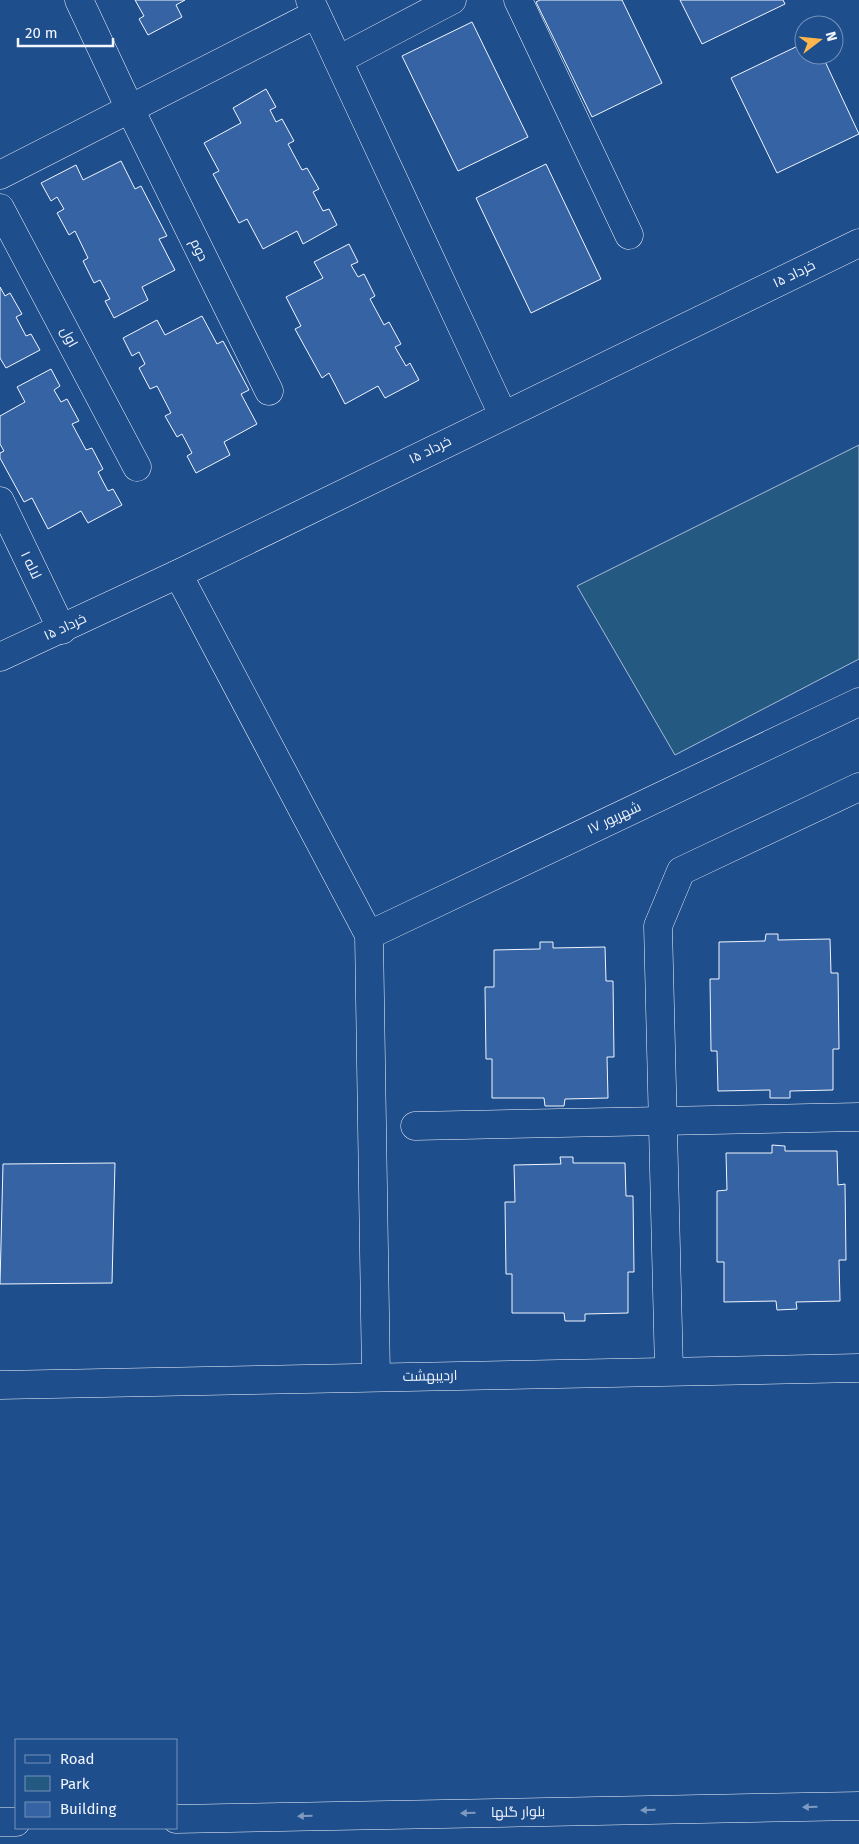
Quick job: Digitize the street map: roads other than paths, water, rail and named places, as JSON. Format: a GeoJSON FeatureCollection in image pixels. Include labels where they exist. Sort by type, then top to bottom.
{"type":"FeatureCollection","features":[{"type":"Feature","properties":{"kind":"street","name":"دوم"},"geometry":{"type":"LineString","coordinates":[[79,0],[130,109],[269,391]]}},
{"type":"Feature","properties":{"kind":"street"},"geometry":{"type":"LineString","coordinates":[[338,60],[452,0]]}},
{"type":"Feature","properties":{"kind":"street"},"geometry":{"type":"LineString","coordinates":[[518,0],[629,235]]}},
{"type":"Feature","properties":{"kind":"street"},"geometry":{"type":"LineString","coordinates":[[0,175],[130,109],[313,7],[503,414]]}},
{"type":"Feature","properties":{"kind":"street","name":"اول"},"geometry":{"type":"LineString","coordinates":[[0,208],[137,467]]}},
{"type":"Feature","properties":{"kind":"street","name":"۱۵ خرداد"},"geometry":{"type":"LineString","coordinates":[[0,657],[62,630],[503,414],[859,244]]}},
{"type":"Feature","properties":{"kind":"street","name":"لاله ۱"},"geometry":{"type":"LineString","coordinates":[[0,501],[62,630]]}},
{"type":"Feature","properties":{"kind":"street"},"geometry":{"type":"LineString","coordinates":[[178,574],[369,935],[376,1377]]}},
{"type":"Feature","properties":{"kind":"street","name":"۱۷ شهریور"},"geometry":{"type":"LineString","coordinates":[[369,935],[859,702]]}},
{"type":"Feature","properties":{"kind":"street"},"geometry":{"type":"LineString","coordinates":[[669,1371],[658,926],[681,871],[859,787]]}},
{"type":"Feature","properties":{"kind":"street"},"geometry":{"type":"LineString","coordinates":[[415,1126],[859,1117]]}},
{"type":"Feature","properties":{"kind":"street","name":"اردیبهشت"},"geometry":{"type":"LineString","coordinates":[[0,1385],[859,1368]]}},
{"type":"Feature","properties":{"kind":"street","name":"بلوار گلها"},"geometry":{"type":"LineString","coordinates":[[178,1819],[859,1806]]}},
{"type":"Feature","properties":{"kind":"street"},"geometry":{"type":"LineString","coordinates":[[0,1822],[15,1822]]}}]}
